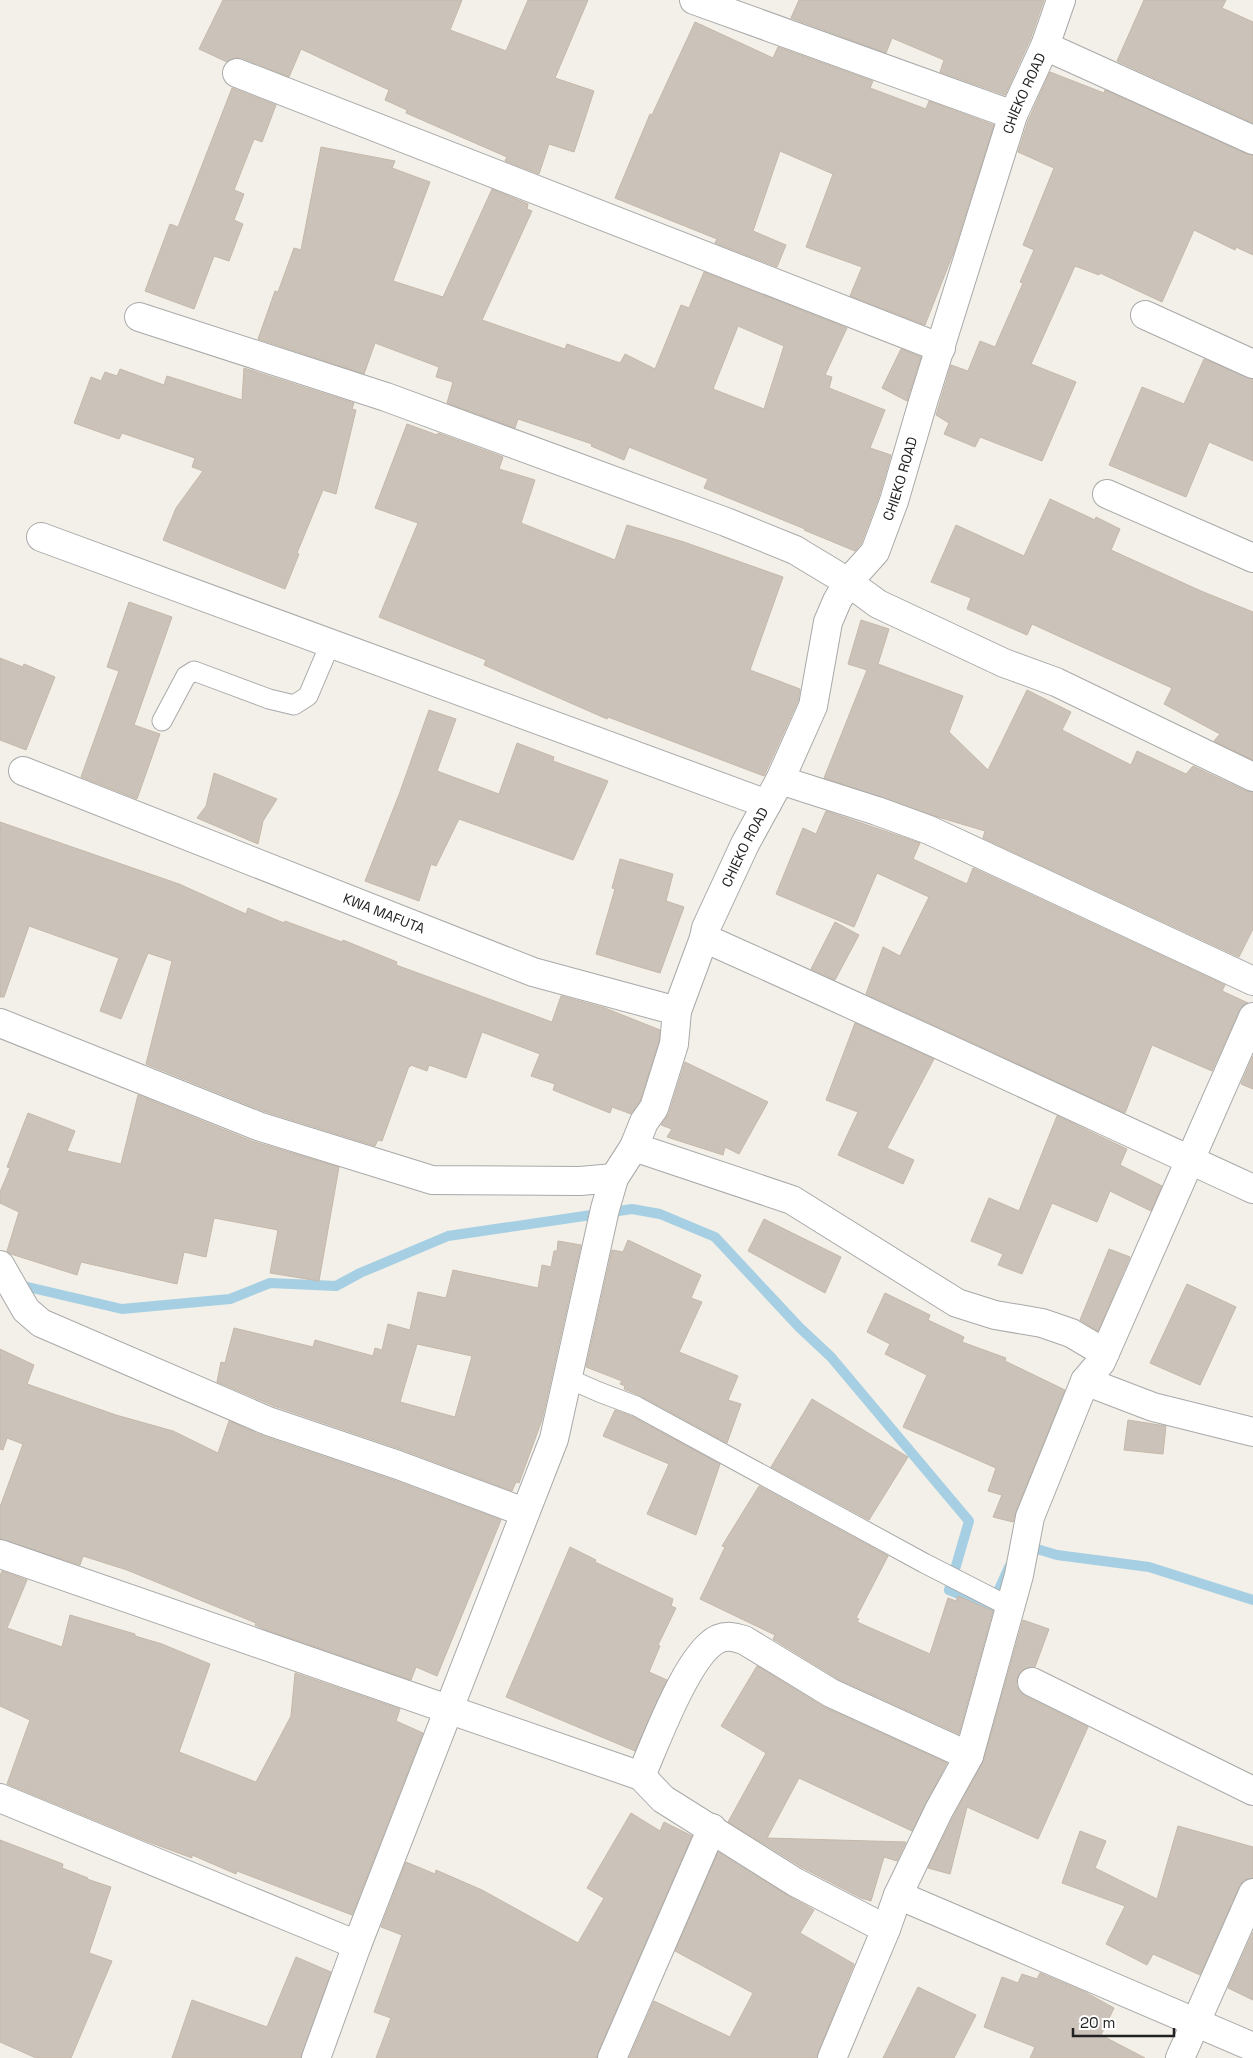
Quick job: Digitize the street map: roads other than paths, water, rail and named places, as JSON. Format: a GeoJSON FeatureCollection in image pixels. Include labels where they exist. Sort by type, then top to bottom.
{"type":"FeatureCollection","features":[{"type":"Feature","properties":{"kind":"street"},"geometry":{"type":"LineString","coordinates":[[694,0],[1013,115]]}},
{"type":"Feature","properties":{"kind":"street","name":"CHIEKO ROAD"},"geometry":{"type":"LineString","coordinates":[[704,938],[706,928],[733,869],[780,780],[813,706],[828,622],[837,601],[848,582],[875,552],[894,501],[1013,115],[1045,46],[1061,0]]}},
{"type":"Feature","properties":{"kind":"street"},"geometry":{"type":"LineString","coordinates":[[1045,46],[1253,140]]}},
{"type":"Feature","properties":{"kind":"street"},"geometry":{"type":"LineString","coordinates":[[237,73],[941,348]]}},
{"type":"Feature","properties":{"kind":"street"},"geometry":{"type":"LineString","coordinates":[[1145,315],[1253,364]]}},
{"type":"Feature","properties":{"kind":"street"},"geometry":{"type":"LineString","coordinates":[[139,317],[386,397],[726,522],[795,550],[848,582],[878,604],[1004,663],[1056,682],[1253,777]]}},
{"type":"Feature","properties":{"kind":"street"},"geometry":{"type":"LineString","coordinates":[[1107,494],[1253,558]]}},
{"type":"Feature","properties":{"kind":"street"},"geometry":{"type":"LineString","coordinates":[[41,537],[331,642],[767,804]]}},
{"type":"Feature","properties":{"kind":"street","name":"KWA MAFUTA"},"geometry":{"type":"LineString","coordinates":[[23,771],[534,972],[677,1011]]}},
{"type":"Feature","properties":{"kind":"street"},"geometry":{"type":"LineString","coordinates":[[780,780],[877,811],[928,830],[1253,981]]}},
{"type":"Feature","properties":{"kind":"street"},"geometry":{"type":"LineString","coordinates":[[316,2058],[357,1945],[554,1439],[614,1178],[634,1146],[644,1122],[654,1108],[674,1044],[677,1011],[704,938],[873,1012],[956,1053],[1253,1189]]}},
{"type":"Feature","properties":{"kind":"street"},"geometry":{"type":"LineString","coordinates":[[832,2058],[886,1929],[898,1895],[939,1810],[969,1756],[1019,1575],[1030,1516],[1085,1381],[1101,1362],[1253,1017]]}},
{"type":"Feature","properties":{"kind":"street"},"geometry":{"type":"LineString","coordinates":[[0,1022],[258,1126],[432,1180],[580,1181],[614,1178]]}},
{"type":"Feature","properties":{"kind":"street"},"geometry":{"type":"LineString","coordinates":[[634,1146],[792,1200],[957,1303],[994,1315],[1042,1322],[1071,1333],[1105,1353]]}},
{"type":"Feature","properties":{"kind":"street"},"geometry":{"type":"LineString","coordinates":[[0,1265],[26,1310],[41,1322],[268,1421],[398,1465],[524,1512]]}},
{"type":"Feature","properties":{"kind":"street"},"geometry":{"type":"LineString","coordinates":[[1085,1381],[1153,1407],[1253,1432]]}},
{"type":"Feature","properties":{"kind":"street"},"geometry":{"type":"LineString","coordinates":[[0,1554],[641,1776],[663,1799],[712,1828],[795,1882],[886,1929]]}},
{"type":"Feature","properties":{"kind":"street"},"geometry":{"type":"LineString","coordinates":[[641,1776],[678,1689],[698,1657],[716,1640],[730,1636],[744,1640],[832,1693],[969,1756]]}},
{"type":"Feature","properties":{"kind":"street"},"geometry":{"type":"LineString","coordinates":[[1032,1682],[1253,1791]]}},
{"type":"Feature","properties":{"kind":"street"},"geometry":{"type":"LineString","coordinates":[[0,1798],[357,1945]]}},
{"type":"Feature","properties":{"kind":"street"},"geometry":{"type":"LineString","coordinates":[[612,2058],[712,1828]]}},
{"type":"Feature","properties":{"kind":"street"},"geometry":{"type":"LineString","coordinates":[[1180,2058],[1253,1893]]}},
{"type":"Feature","properties":{"kind":"street"},"geometry":{"type":"LineString","coordinates":[[898,1895],[1253,2047]]}},
{"type":"Feature","properties":{"kind":"lane"},"geometry":{"type":"LineString","coordinates":[[162,722],[186,676],[194,671],[294,705],[308,696],[331,642]]}},
{"type":"Feature","properties":{"kind":"lane"},"geometry":{"type":"LineString","coordinates":[[567,1378],[636,1406],[924,1563],[1010,1607]]}},
{"type":"Feature","properties":{"kind":"waterway"},"geometry":{"type":"LineString","coordinates":[[15,1284],[122,1309],[230,1299],[270,1283],[336,1286],[360,1273],[448,1236],[632,1209],[660,1214],[715,1237],[799,1327],[831,1357],[969,1521],[949,1590],[991,1607],[1009,1567]]}},
{"type":"Feature","properties":{"kind":"waterway"},"geometry":{"type":"LineString","coordinates":[[1027,1546],[1057,1555],[1149,1567],[1253,1600]]}}]}
